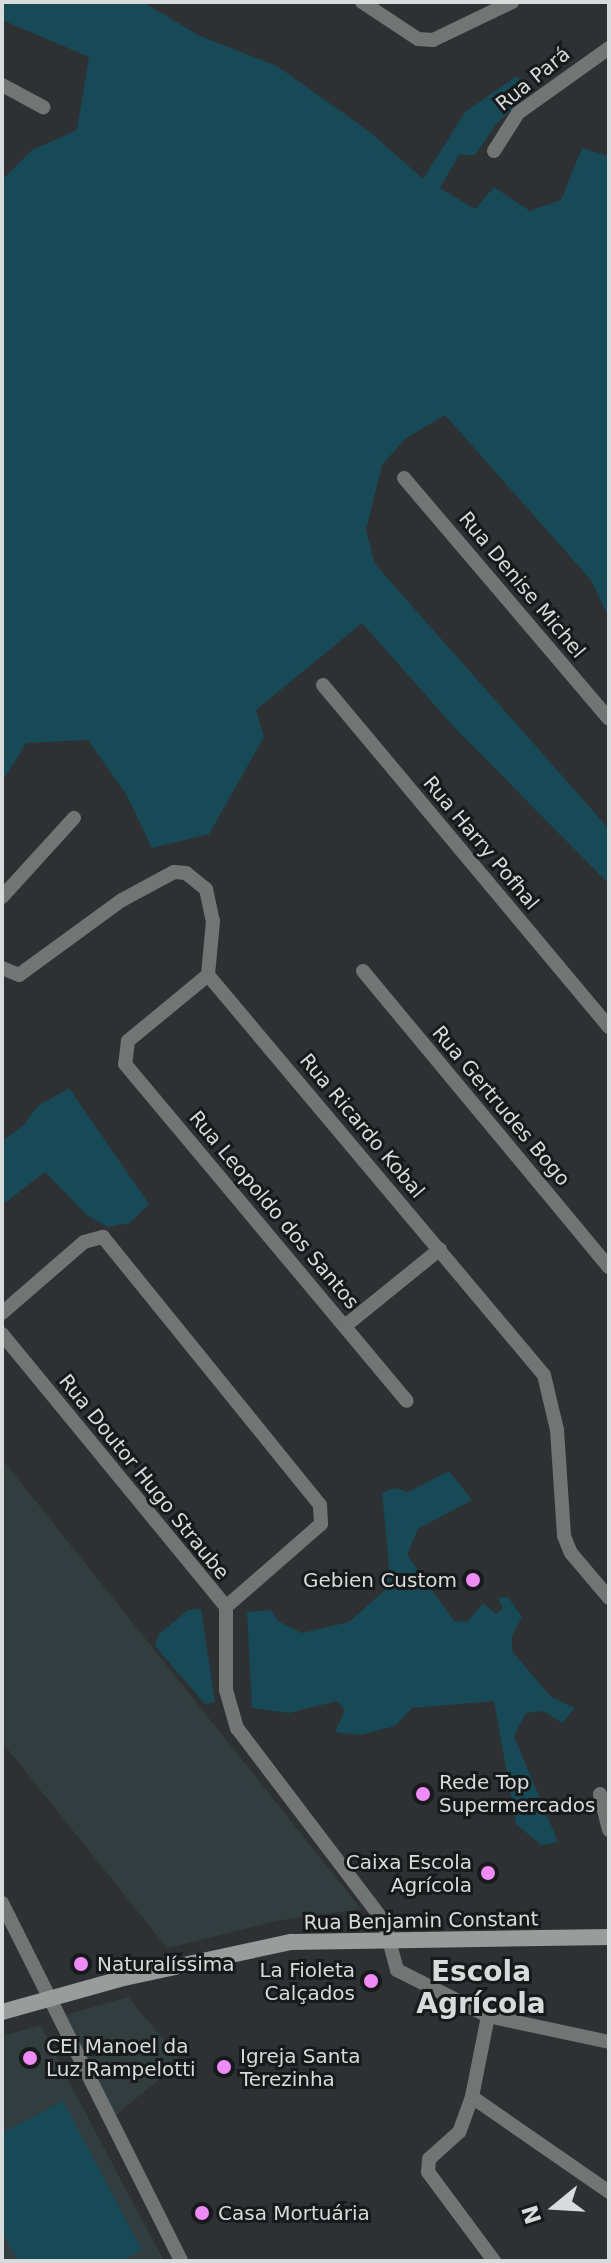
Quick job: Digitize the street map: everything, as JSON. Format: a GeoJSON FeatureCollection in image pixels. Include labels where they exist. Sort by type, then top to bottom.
{"type":"FeatureCollection","features":[{"type":"Feature","properties":{"kind":"main road","name":"Rua Benjamin Constant"},"geometry":{"type":"LineString","coordinates":[[2,2012],[254,1949],[390,1939],[492,1942],[609,1937]]}},
{"type":"Feature","properties":{"kind":"street"},"geometry":{"type":"LineString","coordinates":[[362,2],[418,39],[433,40],[512,2]]}},
{"type":"Feature","properties":{"kind":"street","name":"Rua Pará"},"geometry":{"type":"LineString","coordinates":[[494,151],[505,126],[518,113],[609,48]]}},
{"type":"Feature","properties":{"kind":"street"},"geometry":{"type":"LineString","coordinates":[[2,85],[43,107]]}},
{"type":"Feature","properties":{"kind":"street","name":"Rua Denise Michel"},"geometry":{"type":"LineString","coordinates":[[404,478],[609,719]]}},
{"type":"Feature","properties":{"kind":"street","name":"Rua Harry Pofhal"},"geometry":{"type":"LineString","coordinates":[[323,685],[609,1027]]}},
{"type":"Feature","properties":{"kind":"street"},"geometry":{"type":"LineString","coordinates":[[2,897],[74,818]]}},
{"type":"Feature","properties":{"kind":"street"},"geometry":{"type":"LineString","coordinates":[[2,968],[19,975],[122,900],[174,872],[186,873],[206,889],[213,921],[208,975]]}},
{"type":"Feature","properties":{"kind":"street","name":"Rua Gertrudes Bogo"},"geometry":{"type":"LineString","coordinates":[[363,971],[609,1267]]}},
{"type":"Feature","properties":{"kind":"street","name":"Rua Leopoldo dos Santos"},"geometry":{"type":"LineString","coordinates":[[208,975],[128,1041],[125,1064],[407,1401]]}},
{"type":"Feature","properties":{"kind":"street","name":"Rua Ricardo Kobal"},"geometry":{"type":"LineString","coordinates":[[208,975],[544,1375],[557,1430],[564,1536],[571,1553],[609,1598]]}},
{"type":"Feature","properties":{"kind":"street"},"geometry":{"type":"LineString","coordinates":[[2,1313],[84,1242],[103,1237],[320,1505],[321,1524],[226,1607]]}},
{"type":"Feature","properties":{"kind":"street"},"geometry":{"type":"LineString","coordinates":[[345,1326],[440,1249]]}},
{"type":"Feature","properties":{"kind":"street","name":"Rua Doutor Hugo Straube"},"geometry":{"type":"LineString","coordinates":[[2,1334],[226,1607],[226,1690],[237,1728],[377,1911],[390,1939],[393,1962],[406,1977],[488,2016],[609,2042]]}},
{"type":"Feature","properties":{"kind":"street"},"geometry":{"type":"LineString","coordinates":[[600,1794],[609,1830]]}},
{"type":"Feature","properties":{"kind":"street"},"geometry":{"type":"LineString","coordinates":[[2,1903],[47,1999],[181,2261]]}},
{"type":"Feature","properties":{"kind":"street"},"geometry":{"type":"LineString","coordinates":[[488,2016],[472,2097],[459,2132],[429,2159],[428,2172],[494,2261]]}},
{"type":"Feature","properties":{"kind":"street"},"geometry":{"type":"LineString","coordinates":[[472,2097],[609,2192]]}},
{"type":"Feature","properties":{"kind":"shaded area"},"geometry":{"type":"Polygon","coordinates":[[[2,2],[143,2],[200,36],[277,66],[370,132],[423,179],[465,112],[517,76],[531,92],[497,123],[475,155],[459,155],[440,188],[475,209],[494,187],[530,211],[561,200],[582,148],[609,156],[609,618],[591,580],[445,415],[405,439],[382,465],[366,530],[375,564],[609,829],[609,884],[455,728],[362,623],[256,710],[264,737],[209,834],[152,848],[126,794],[88,740],[26,743],[2,782],[2,180],[32,150],[77,130],[89,57],[2,20],[2,2]]]}},
{"type":"Feature","properties":{"kind":"shaded area"},"geometry":{"type":"Polygon","coordinates":[[[69,1088],[149,1204],[130,1223],[108,1227],[87,1215],[45,1172],[2,1205],[2,1141],[23,1126],[38,1106],[69,1088]]]}},
{"type":"Feature","properties":{"kind":"shaded area"},"geometry":{"type":"Polygon","coordinates":[[[2,1459],[361,1909],[276,1921],[167,1948],[2,1742],[2,1459]]]}},
{"type":"Feature","properties":{"kind":"shaded area"},"geometry":{"type":"Polygon","coordinates":[[[449,1471],[472,1500],[418,1529],[407,1555],[454,1621],[467,1622],[483,1603],[496,1614],[503,1608],[498,1598],[508,1597],[522,1617],[512,1636],[512,1651],[551,1697],[575,1708],[562,1723],[544,1711],[526,1713],[514,1736],[558,1842],[541,1845],[516,1824],[494,1701],[412,1708],[395,1726],[360,1735],[335,1732],[345,1710],[337,1701],[289,1713],[252,1708],[247,1612],[271,1610],[278,1621],[302,1633],[349,1622],[386,1589],[389,1565],[382,1493],[395,1488],[408,1492],[449,1471]]]}},
{"type":"Feature","properties":{"kind":"shaded area"},"geometry":{"type":"Polygon","coordinates":[[[201,1609],[215,1702],[205,1704],[155,1646],[159,1634],[188,1610],[201,1609]]]}},
{"type":"Feature","properties":{"kind":"shaded area"},"geometry":{"type":"Polygon","coordinates":[[[128,1997],[181,2061],[116,2115],[66,2015],[128,1997]]]}},
{"type":"Feature","properties":{"kind":"shaded area"},"geometry":{"type":"Polygon","coordinates":[[[41,2025],[164,2261],[2,2261],[2,2036],[41,2025]]]}},
{"type":"Feature","properties":{"kind":"shaded area"},"geometry":{"type":"Polygon","coordinates":[[[63,2101],[142,2250],[122,2261],[18,2261],[2,2231],[2,2133],[63,2101]]]}},
{"type":"Feature","properties":{"kind":"place","name":"Gebien Custom"},"geometry":{"type":"Point","coordinates":[473,1580]}},
{"type":"Feature","properties":{"kind":"place","name":"Rede Top Supermercados"},"geometry":{"type":"Point","coordinates":[423,1794]}},
{"type":"Feature","properties":{"kind":"place","name":"Caixa Escola Agrícola"},"geometry":{"type":"Point","coordinates":[488,1873]}},
{"type":"Feature","properties":{"kind":"place","name":"Naturalíssima"},"geometry":{"type":"Point","coordinates":[81,1964]}},
{"type":"Feature","properties":{"kind":"place","name":"La Fioleta Calçados"},"geometry":{"type":"Point","coordinates":[371,1981]}},
{"type":"Feature","properties":{"kind":"place","name":"CEI Manoel da Luz Rampelotti"},"geometry":{"type":"Point","coordinates":[30,2058]}},
{"type":"Feature","properties":{"kind":"place","name":"Igreja Santa Terezinha"},"geometry":{"type":"Point","coordinates":[224,2067]}},
{"type":"Feature","properties":{"kind":"place","name":"Casa Mortuária"},"geometry":{"type":"Point","coordinates":[202,2213]}},
{"type":"Feature","properties":{"kind":"district","name":"Escola Agrícola"},"geometry":{"type":"Point","coordinates":[481,1988]}}]}
